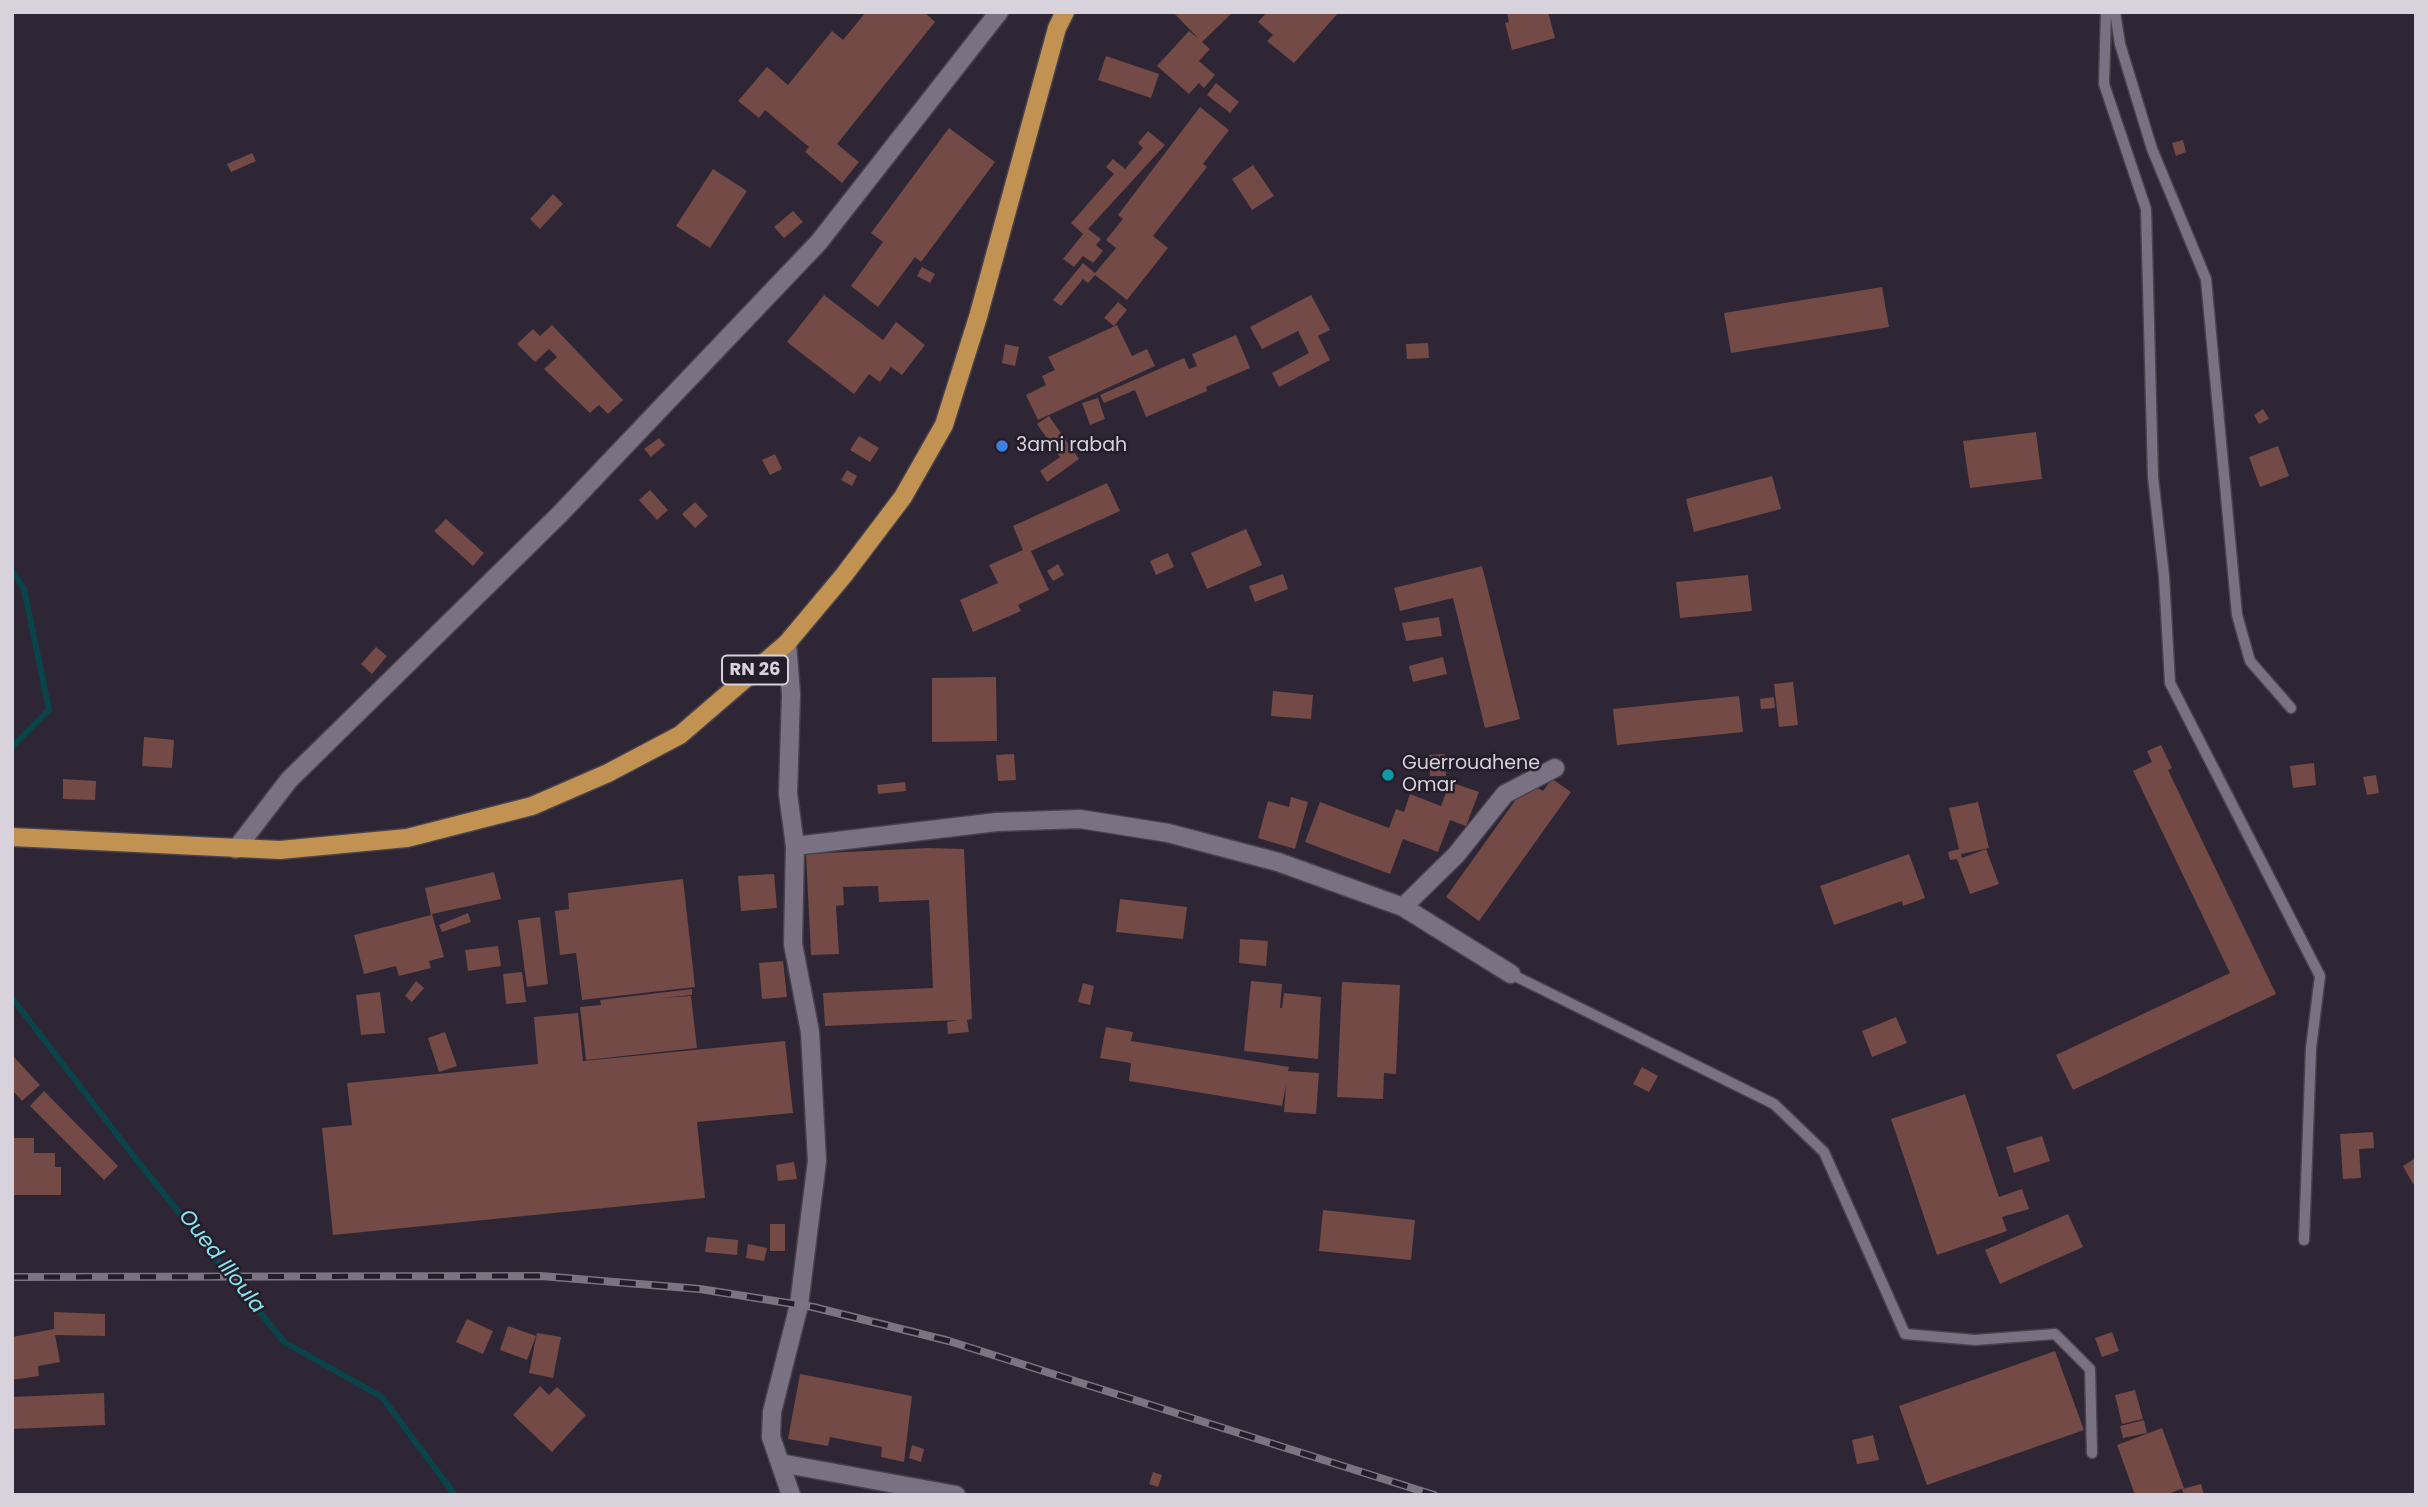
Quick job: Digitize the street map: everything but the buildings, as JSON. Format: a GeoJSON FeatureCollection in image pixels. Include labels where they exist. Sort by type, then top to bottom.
{"type":"FeatureCollection","features":[{"type":"Feature","properties":{"kind":"main road","name":"RN 26"},"geometry":{"type":"LineString","coordinates":[[12,837],[280,850],[407,838],[531,806],[608,773],[680,734],[787,643],[844,575],[902,497],[944,425],[978,317],[1057,28],[1065,12]]}},
{"type":"Feature","properties":{"kind":"street"},"geometry":{"type":"LineString","coordinates":[[236,849],[289,780],[560,514],[819,242],[999,12]]}},
{"type":"Feature","properties":{"kind":"street"},"geometry":{"type":"LineString","coordinates":[[787,643],[791,694],[788,794],[795,846],[793,944],[810,1032],[817,1161],[799,1305],[772,1412],[771,1437],[791,1495]]}},
{"type":"Feature","properties":{"kind":"street"},"geometry":{"type":"LineString","coordinates":[[1403,907],[1456,855],[1505,794],[1555,768]]}},
{"type":"Feature","properties":{"kind":"street"},"geometry":{"type":"LineString","coordinates":[[795,846],[997,822],[1080,819],[1168,833],[1279,862],[1403,907],[1511,974]]}},
{"type":"Feature","properties":{"kind":"street"},"geometry":{"type":"LineString","coordinates":[[780,1463],[956,1495]]}},
{"type":"Feature","properties":{"kind":"lane"},"geometry":{"type":"LineString","coordinates":[[2106,12],[2104,84],[2146,209],[2153,477],[2164,576],[2170,683],[2320,976],[2311,1048],[2304,1240]]}},
{"type":"Feature","properties":{"kind":"lane"},"geometry":{"type":"LineString","coordinates":[[2115,12],[2120,44],[2152,149],[2206,279],[2237,615],[2250,661],[2291,708]]}},
{"type":"Feature","properties":{"kind":"lane"},"geometry":{"type":"LineString","coordinates":[[1511,974],[1774,1104],[1824,1152],[1905,1334],[1975,1340],[2055,1334],[2090,1368],[2092,1453]]}},
{"type":"Feature","properties":{"kind":"waterway","name":"Oued Illoula"},"geometry":{"type":"LineString","coordinates":[[12,570],[24,589],[49,710],[12,747]]}},
{"type":"Feature","properties":{"kind":"waterway","name":"Oued Illoula"},"geometry":{"type":"LineString","coordinates":[[12,998],[139,1163],[284,1342],[382,1397],[455,1495]]}},
{"type":"Feature","properties":{"kind":"railway"},"geometry":{"type":"LineString","coordinates":[[12,1277],[541,1276],[700,1289],[813,1307],[949,1341],[1434,1495]]}},
{"type":"Feature","properties":{"kind":"place","name":"3ami rabah"},"geometry":{"type":"Point","coordinates":[1002,446]}},
{"type":"Feature","properties":{"kind":"place","name":"Guerrouahene Omar"},"geometry":{"type":"Point","coordinates":[1388,775]}}]}
